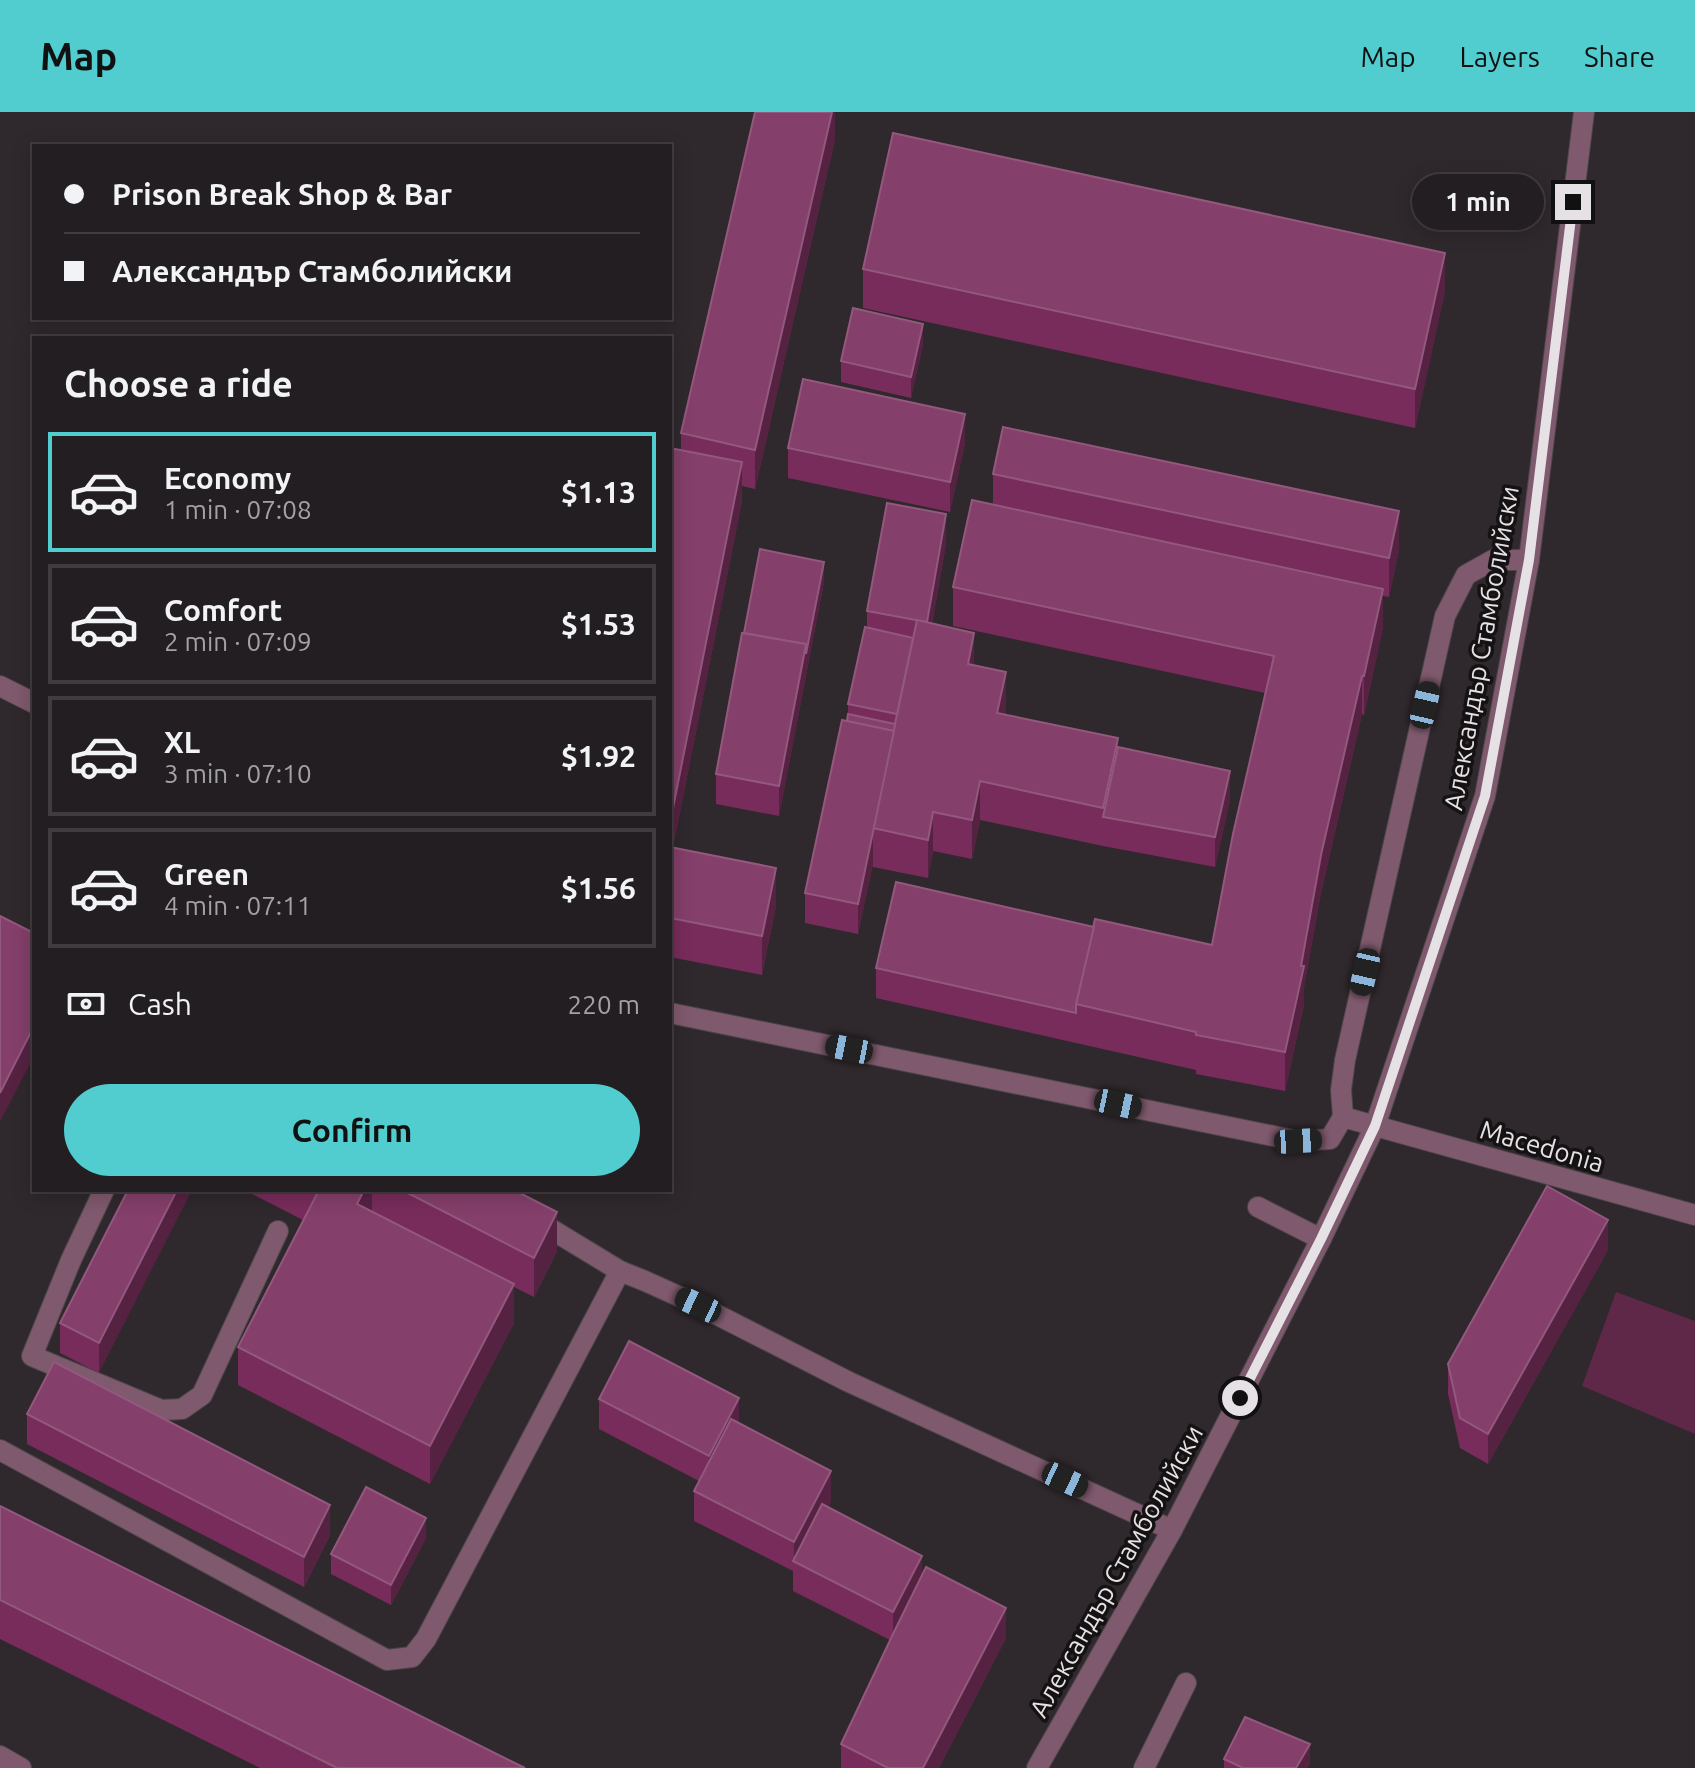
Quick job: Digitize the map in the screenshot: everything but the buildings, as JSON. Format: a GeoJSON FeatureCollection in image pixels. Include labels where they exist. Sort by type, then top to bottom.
{"type":"FeatureCollection","features":[{"type":"Feature","properties":{"kind":"street","name":"Александър Стамболийски"},"geometry":{"type":"LineString","coordinates":[[1037,1768],[1172,1530],[1321,1239],[1375,1126],[1485,796],[1529,560],[1584,112]]}},
{"type":"Feature","properties":{"kind":"street"},"geometry":{"type":"LineString","coordinates":[[672,1013],[1298,1141],[1330,1139],[1343,1117],[1341,1090],[1345,1060],[1445,616],[1466,575],[1493,560],[1529,560]]}},
{"type":"Feature","properties":{"kind":"street"},"geometry":{"type":"LineString","coordinates":[[0,686],[32,702]]}},
{"type":"Feature","properties":{"kind":"street","name":"Macedonia"},"geometry":{"type":"LineString","coordinates":[[1343,1117],[1695,1215]]}},
{"type":"Feature","properties":{"kind":"street"},"geometry":{"type":"LineString","coordinates":[[103,1192],[32,1356],[161,1410],[182,1409],[202,1395],[278,1231]]}},
{"type":"Feature","properties":{"kind":"street"},"geometry":{"type":"LineString","coordinates":[[513,1206],[620,1271],[698,1305],[849,1382],[1172,1530]]}},
{"type":"Feature","properties":{"kind":"street"},"geometry":{"type":"LineString","coordinates":[[1258,1207],[1321,1239]]}},
{"type":"Feature","properties":{"kind":"street"},"geometry":{"type":"LineString","coordinates":[[0,1450],[387,1660],[412,1657],[426,1639],[620,1271]]}},
{"type":"Feature","properties":{"kind":"street"},"geometry":{"type":"LineString","coordinates":[[1144,1768],[1186,1683]]}},
{"type":"Feature","properties":{"kind":"street"},"geometry":{"type":"LineString","coordinates":[[0,1756],[21,1768]]}},
{"type":"Feature","properties":{"kind":"shaded area"},"geometry":{"type":"Polygon","coordinates":[[[1616,1292],[1695,1321],[1695,1434],[1582,1386],[1616,1292]]]}},
{"type":"Feature","properties":{"kind":"route"},"geometry":{"type":"LineString","coordinates":[[1240,1398],[1375,1126],[1485,796],[1529,560],[1573,202]]}}]}
